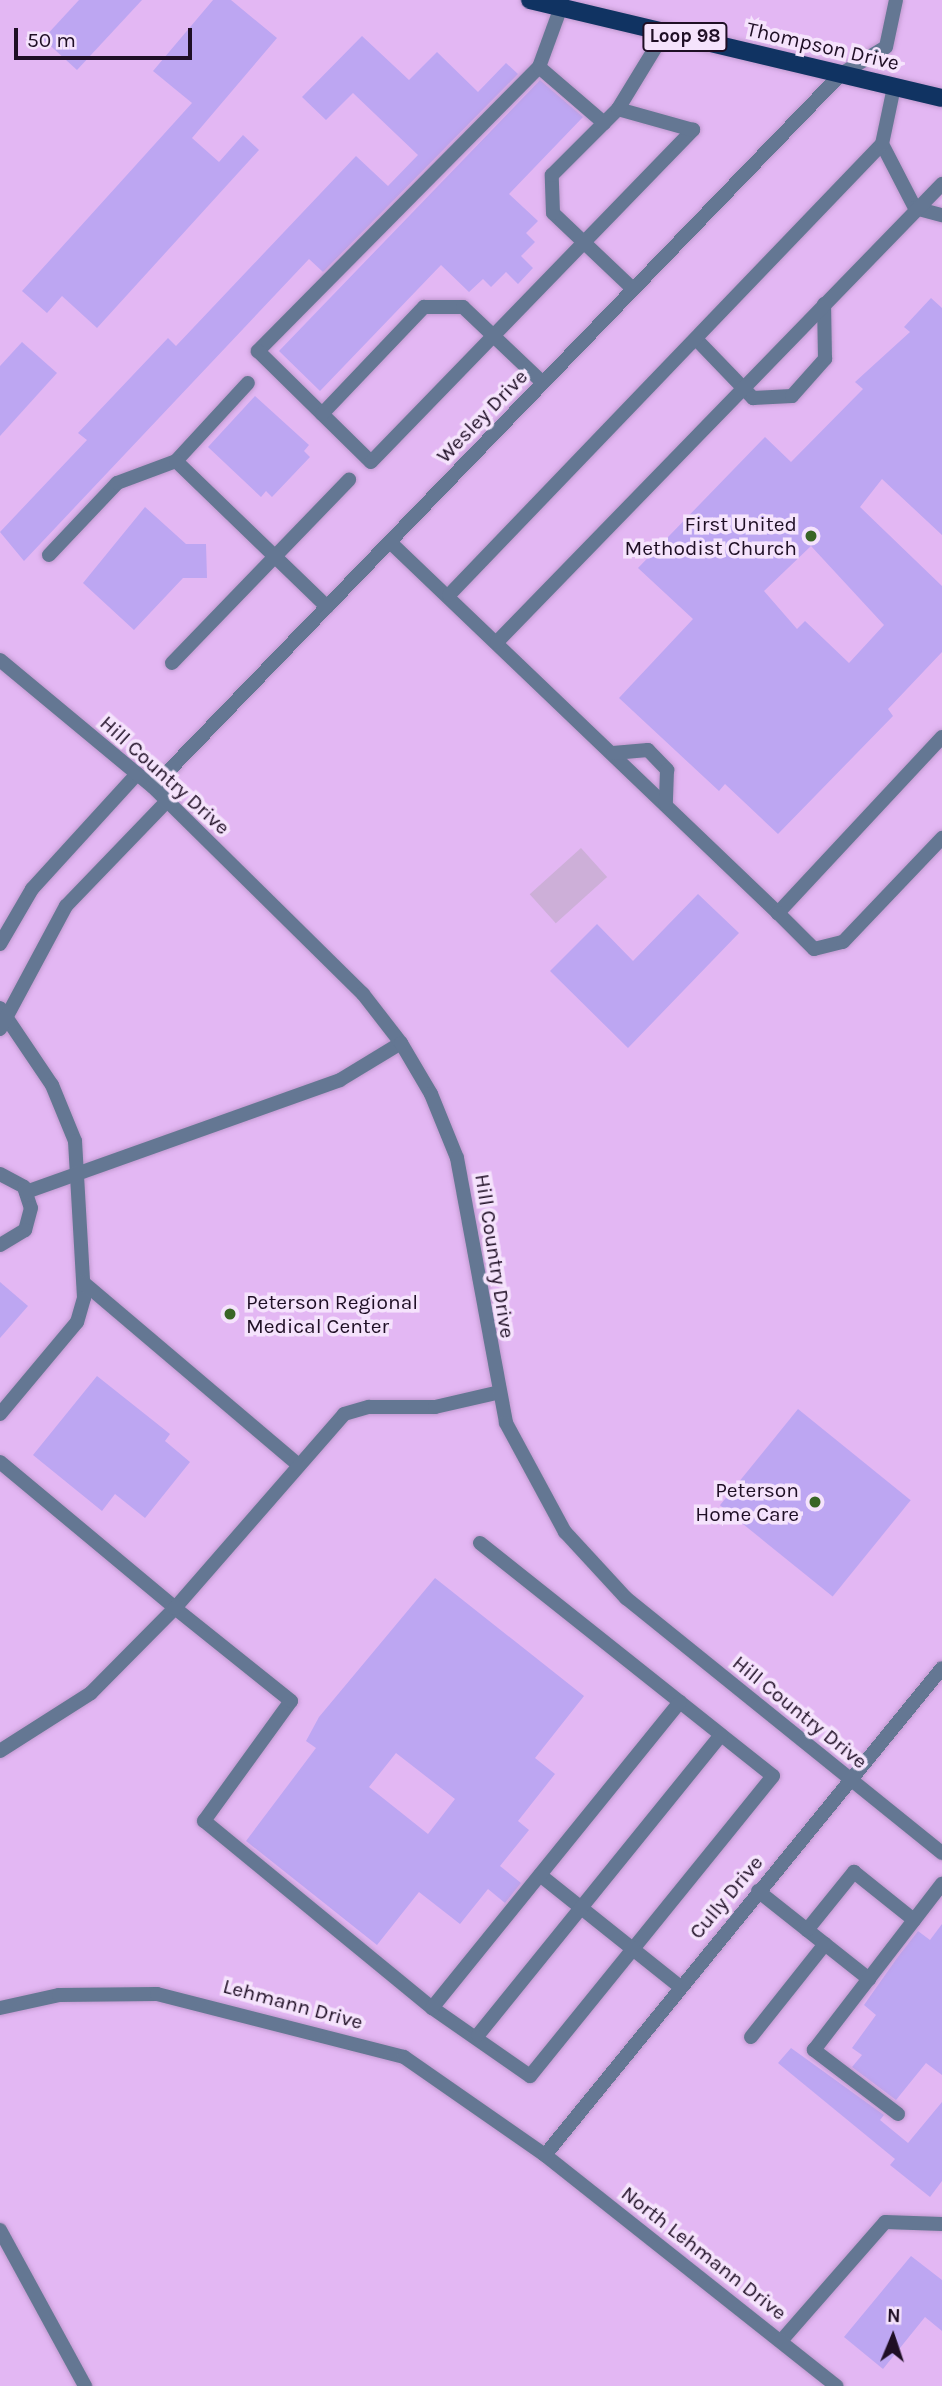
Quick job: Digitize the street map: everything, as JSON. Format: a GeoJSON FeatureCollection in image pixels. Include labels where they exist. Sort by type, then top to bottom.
{"type":"FeatureCollection","features":[{"type":"Feature","properties":{"kind":"main road","name":"Thompson Drive"},"geometry":{"type":"LineString","coordinates":[[530,0],[942,98]]}},
{"type":"Feature","properties":{"kind":"street","name":"Wesley Drive"},"geometry":{"type":"LineString","coordinates":[[153,787],[841,74],[886,47],[896,0]]}},
{"type":"Feature","properties":{"kind":"street"},"geometry":{"type":"LineString","coordinates":[[561,7],[539,67],[258,351],[371,462],[693,130],[618,109]]}},
{"type":"Feature","properties":{"kind":"street"},"geometry":{"type":"LineString","coordinates":[[634,289],[553,213],[552,175],[618,109],[665,32]]}},
{"type":"Feature","properties":{"kind":"street"},"geometry":{"type":"LineString","coordinates":[[539,67],[604,123]]}},
{"type":"Feature","properties":{"kind":"street"},"geometry":{"type":"LineString","coordinates":[[450,596],[881,144],[894,87]]}},
{"type":"Feature","properties":{"kind":"street"},"geometry":{"type":"LineString","coordinates":[[881,144],[915,208],[942,215]]}},
{"type":"Feature","properties":{"kind":"street"},"geometry":{"type":"LineString","coordinates":[[497,642],[915,208],[942,184]]}},
{"type":"Feature","properties":{"kind":"street"},"geometry":{"type":"LineString","coordinates":[[696,340],[753,398],[792,396],[825,359],[824,304]]}},
{"type":"Feature","properties":{"kind":"street"},"geometry":{"type":"LineString","coordinates":[[322,414],[424,307],[463,307],[543,383]]}},
{"type":"Feature","properties":{"kind":"street"},"geometry":{"type":"LineString","coordinates":[[49,555],[117,483],[176,460],[248,383]]}},
{"type":"Feature","properties":{"kind":"street"},"geometry":{"type":"LineString","coordinates":[[176,460],[327,607]]}},
{"type":"Feature","properties":{"kind":"street"},"geometry":{"type":"LineString","coordinates":[[172,663],[349,480]]}},
{"type":"Feature","properties":{"kind":"street"},"geometry":{"type":"LineString","coordinates":[[390,542],[450,596],[814,949],[843,942],[942,838]]}},
{"type":"Feature","properties":{"kind":"street","name":"Hill Country Drive"},"geometry":{"type":"LineString","coordinates":[[0,660],[153,787],[363,994],[401,1043],[431,1094],[457,1158],[496,1393],[543,1499],[591,1562],[626,1598],[942,1853]]}},
{"type":"Feature","properties":{"kind":"street"},"geometry":{"type":"LineString","coordinates":[[778,913],[942,737]]}},
{"type":"Feature","properties":{"kind":"street"},"geometry":{"type":"LineString","coordinates":[[613,753],[648,750],[667,770],[666,804]]}},
{"type":"Feature","properties":{"kind":"street"},"geometry":{"type":"LineString","coordinates":[[0,944],[32,889],[137,774]]}},
{"type":"Feature","properties":{"kind":"street"},"geometry":{"type":"LineString","coordinates":[[0,1414],[76,1322],[84,1283],[81,1173],[57,1094],[2,1017],[66,905],[167,801]]}},
{"type":"Feature","properties":{"kind":"street"},"geometry":{"type":"LineString","coordinates":[[26,1192],[340,1080],[401,1043]]}},
{"type":"Feature","properties":{"kind":"street"},"geometry":{"type":"LineString","coordinates":[[0,1174],[26,1192],[32,1208],[25,1230],[0,1245]]}},
{"type":"Feature","properties":{"kind":"street"},"geometry":{"type":"LineString","coordinates":[[84,1283],[296,1462]]}},
{"type":"Feature","properties":{"kind":"street"},"geometry":{"type":"LineString","coordinates":[[0,1751],[98,1687],[175,1608],[296,1462],[334,1421],[356,1409],[435,1407],[496,1393]]}},
{"type":"Feature","properties":{"kind":"street"},"geometry":{"type":"LineString","coordinates":[[0,1462],[175,1608],[292,1701],[204,1821],[432,2008],[478,2035],[530,2076],[773,1776],[480,1543]]}},
{"type":"Feature","properties":{"kind":"street","name":"Cully Drive"},"geometry":{"type":"LineString","coordinates":[[545,2155],[679,1986],[942,1668]]}},
{"type":"Feature","properties":{"kind":"street"},"geometry":{"type":"LineString","coordinates":[[432,2008],[680,1702]]}},
{"type":"Feature","properties":{"kind":"street"},"geometry":{"type":"LineString","coordinates":[[478,2035],[721,1735]]}},
{"type":"Feature","properties":{"kind":"street"},"geometry":{"type":"LineString","coordinates":[[807,1930],[854,1872],[914,1920]]}},
{"type":"Feature","properties":{"kind":"street"},"geometry":{"type":"LineString","coordinates":[[540,1875],[679,1986]]}},
{"type":"Feature","properties":{"kind":"street"},"geometry":{"type":"LineString","coordinates":[[898,2114],[814,2050],[942,1884]]}},
{"type":"Feature","properties":{"kind":"street"},"geometry":{"type":"LineString","coordinates":[[758,1891],[869,1979]]}},
{"type":"Feature","properties":{"kind":"street"},"geometry":{"type":"LineString","coordinates":[[751,2037],[825,1944]]}},
{"type":"Feature","properties":{"kind":"street","name":"Lehmann Drive"},"geometry":{"type":"LineString","coordinates":[[0,2008],[58,1995],[157,1994],[327,2033],[428,2068],[545,2155]]}},
{"type":"Feature","properties":{"kind":"street","name":"North Lehmann Drive"},"geometry":{"type":"LineString","coordinates":[[545,2155],[836,2386]]}},
{"type":"Feature","properties":{"kind":"street"},"geometry":{"type":"LineString","coordinates":[[781,2341],[885,2222],[942,2224]]}},
{"type":"Feature","properties":{"kind":"street"},"geometry":{"type":"LineString","coordinates":[[0,2230],[85,2386]]}},
{"type":"Feature","properties":{"kind":"shaded area"},"geometry":{"type":"Polygon","coordinates":[[[581,848],[607,877],[556,923],[530,894],[581,848]]]}},
{"type":"Feature","properties":{"kind":"building"},"geometry":{"type":"Polygon","coordinates":[[[79,0],[142,0],[77,70],[43,39],[79,0]]]}},
{"type":"Feature","properties":{"kind":"building"},"geometry":{"type":"Polygon","coordinates":[[[213,0],[231,0],[277,38],[192,138],[219,162],[243,135],[259,150],[97,328],[62,296],[47,313],[22,291],[192,103],[153,71],[213,0]]]}},
{"type":"Feature","properties":{"kind":"building"},"geometry":{"type":"Polygon","coordinates":[[[362,36],[409,80],[437,52],[478,92],[506,63],[518,74],[323,272],[309,259],[24,561],[0,532],[87,440],[78,433],[168,338],[176,346],[356,156],[388,186],[418,155],[353,93],[326,120],[302,97],[362,36]]]}},
{"type":"Feature","properties":{"kind":"building"},"geometry":{"type":"Polygon","coordinates":[[[540,80],[583,117],[509,194],[538,221],[526,233],[535,242],[521,256],[533,268],[518,284],[506,272],[491,287],[483,279],[469,292],[441,265],[320,391],[279,351],[540,80]]]}},
{"type":"Feature","properties":{"kind":"building"},"geometry":{"type":"Polygon","coordinates":[[[931,298],[942,308],[942,535],[882,479],[860,507],[942,586],[942,652],[888,709],[893,716],[778,834],[725,784],[719,791],[619,698],[693,619],[638,568],[765,437],[791,462],[863,389],[855,382],[910,332],[904,327],[931,298]],[[811,546],[764,591],[797,629],[805,621],[849,663],[884,625],[811,546]]]}},
{"type":"Feature","properties":{"kind":"building"},"geometry":{"type":"Polygon","coordinates":[[[22,342],[57,373],[0,436],[0,366],[22,342]]]}},
{"type":"Feature","properties":{"kind":"building"},"geometry":{"type":"Polygon","coordinates":[[[255,396],[309,445],[304,451],[310,457],[272,497],[266,491],[261,497],[208,447],[255,396]]]}},
{"type":"Feature","properties":{"kind":"building"},"geometry":{"type":"Polygon","coordinates":[[[145,507],[186,544],[206,544],[207,578],[183,578],[134,630],[83,583],[145,507]]]}},
{"type":"Feature","properties":{"kind":"building"},"geometry":{"type":"Polygon","coordinates":[[[698,894],[739,933],[628,1048],[550,971],[597,924],[633,961],[698,894]]]}},
{"type":"Feature","properties":{"kind":"building"},"geometry":{"type":"Polygon","coordinates":[[[0,1282],[28,1306],[0,1338],[0,1282]]]}},
{"type":"Feature","properties":{"kind":"building"},"geometry":{"type":"Polygon","coordinates":[[[97,1376],[170,1434],[165,1441],[190,1462],[145,1518],[115,1494],[102,1511],[33,1455],[97,1376]]]}},
{"type":"Feature","properties":{"kind":"building","name":"Peterson Home Care"},"geometry":{"type":"Polygon","coordinates":[[[798,1409],[911,1500],[833,1597],[720,1505],[798,1409]]]}},
{"type":"Feature","properties":{"kind":"building"},"geometry":{"type":"Polygon","coordinates":[[[435,1578],[584,1696],[535,1758],[555,1774],[518,1821],[529,1830],[500,1866],[521,1883],[505,1903],[488,1889],[460,1924],[419,1892],[377,1945],[246,1841],[316,1748],[306,1741],[319,1717],[435,1578]],[[396,1753],[369,1787],[428,1834],[455,1799],[396,1753]]]}},
{"type":"Feature","properties":{"kind":"building"},"geometry":{"type":"Polygon","coordinates":[[[942,1924],[942,2075],[926,2063],[896,2100],[852,2067],[862,2055],[852,2048],[876,2015],[864,2005],[897,1958],[918,1931],[930,1940],[942,1924]]]}},
{"type":"Feature","properties":{"kind":"building"},"geometry":{"type":"Polygon","coordinates":[[[791,2048],[884,2115],[880,2120],[908,2143],[942,2102],[942,2181],[930,2197],[890,2165],[895,2159],[778,2063],[791,2048]]]}},
{"type":"Feature","properties":{"kind":"building"},"geometry":{"type":"Polygon","coordinates":[[[911,2256],[942,2280],[942,2331],[925,2317],[883,2369],[844,2337],[911,2256]]]}},
{"type":"Feature","properties":{"kind":"place","name":"First United Methodist Church"},"geometry":{"type":"Point","coordinates":[811,536]}},
{"type":"Feature","properties":{"kind":"place","name":"Peterson Regional Medical Center"},"geometry":{"type":"Point","coordinates":[230,1314]}},
{"type":"Feature","properties":{"kind":"place","name":"Peterson Home Care"},"geometry":{"type":"Point","coordinates":[815,1502]}}]}
